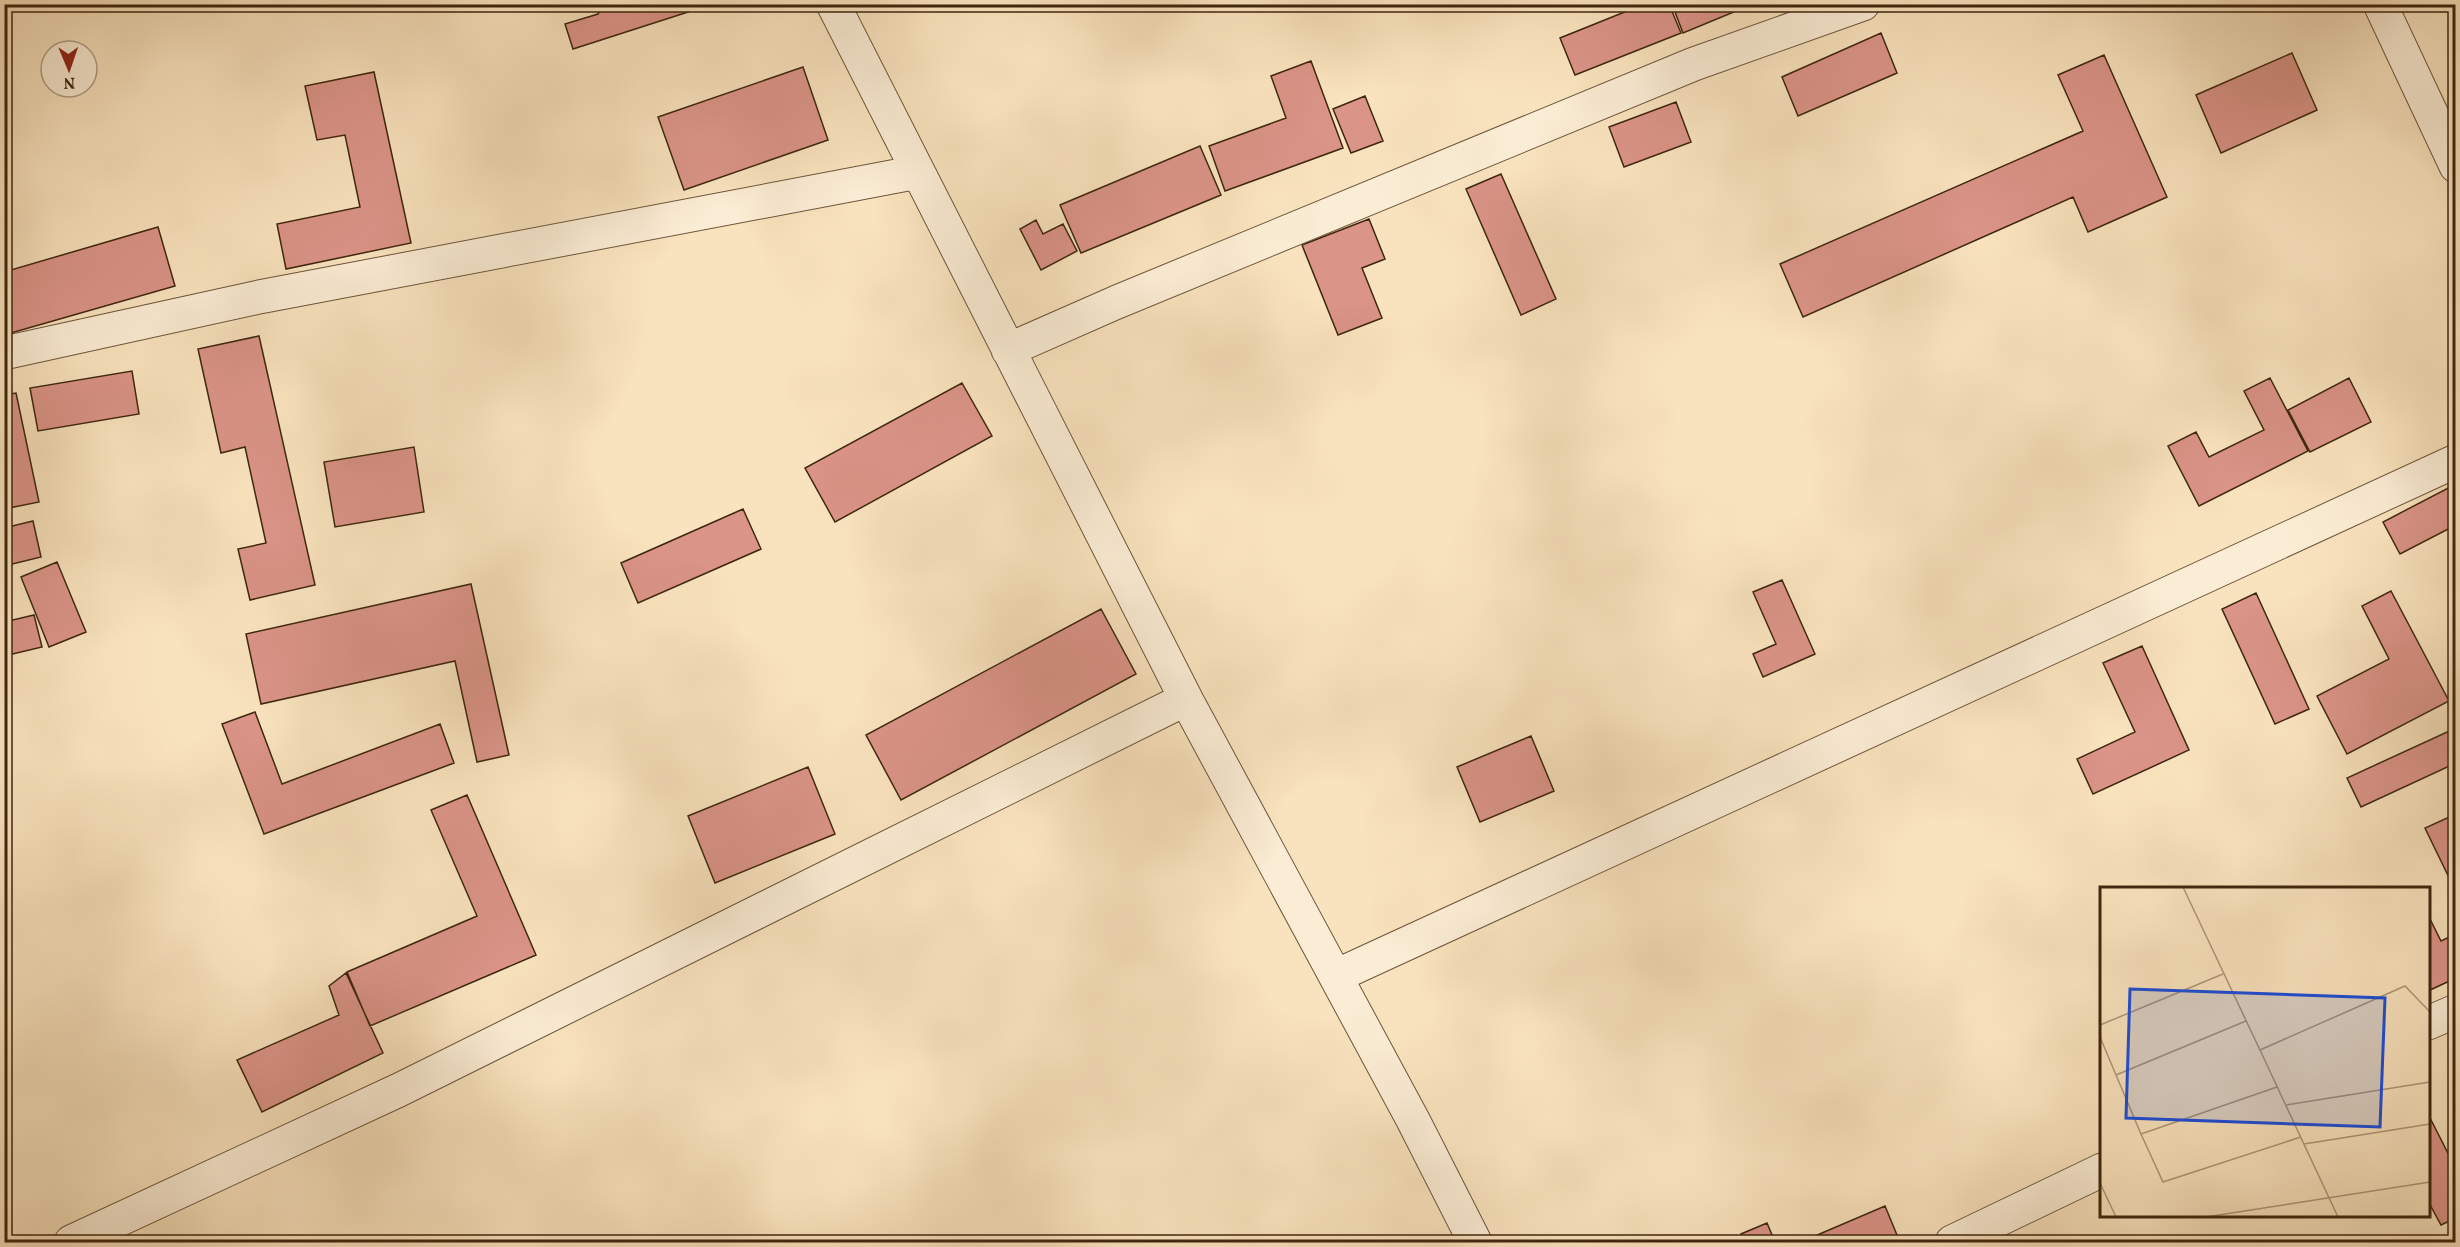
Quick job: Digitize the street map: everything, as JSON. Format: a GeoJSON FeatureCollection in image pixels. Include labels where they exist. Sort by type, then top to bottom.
{"type":"FeatureCollection","features":[{"type":"Feature","properties":{"kind":"street"},"geometry":{"type":"LineString","coordinates":[[833,4],[1186,699],[1336,976],[1475,1242]]}},
{"type":"Feature","properties":{"kind":"street"},"geometry":{"type":"LineString","coordinates":[[1008,350],[1117,302],[1694,64],[1863,4]]}},
{"type":"Feature","properties":{"kind":"street"},"geometry":{"type":"LineString","coordinates":[[2380,4],[2456,166]]}},
{"type":"Feature","properties":{"kind":"street"},"geometry":{"type":"LineString","coordinates":[[4,354],[259,297],[918,172]]}},
{"type":"Feature","properties":{"kind":"street"},"geometry":{"type":"LineString","coordinates":[[1336,976],[2456,461]]}},
{"type":"Feature","properties":{"kind":"street"},"geometry":{"type":"LineString","coordinates":[[71,1242],[399,1090],[1186,699]]}},
{"type":"Feature","properties":{"kind":"street"},"geometry":{"type":"LineString","coordinates":[[2430,1022],[2456,1011]]}},
{"type":"Feature","properties":{"kind":"street"},"geometry":{"type":"LineString","coordinates":[[1952,1242],[2100,1171]]}},
{"type":"Feature","properties":{"kind":"building"},"geometry":{"type":"Polygon","coordinates":[[[604,4],[713,4],[573,49],[565,24],[598,14],[604,4]]]}},
{"type":"Feature","properties":{"kind":"building"},"geometry":{"type":"Polygon","coordinates":[[[1636,4],[1669,4],[1681,33],[1575,75],[1560,38],[1637,7],[1636,4]]]}},
{"type":"Feature","properties":{"kind":"building"},"geometry":{"type":"Polygon","coordinates":[[[1672,4],[1753,4],[1683,33],[1672,4]]]}},
{"type":"Feature","properties":{"kind":"building"},"geometry":{"type":"Polygon","coordinates":[[[1881,33],[1897,73],[1798,116],[1782,77],[1881,33]]]}},
{"type":"Feature","properties":{"kind":"building"},"geometry":{"type":"Polygon","coordinates":[[[2292,53],[2317,110],[2221,153],[2196,95],[2292,53]]]}},
{"type":"Feature","properties":{"kind":"building"},"geometry":{"type":"Polygon","coordinates":[[[2104,55],[2167,197],[2088,232],[2073,197],[1803,317],[1780,264],[2083,131],[2058,75],[2104,55]]]}},
{"type":"Feature","properties":{"kind":"building"},"geometry":{"type":"Polygon","coordinates":[[[1311,61],[1343,148],[1225,191],[1209,146],[1286,118],[1271,76],[1311,61]]]}},
{"type":"Feature","properties":{"kind":"building"},"geometry":{"type":"Polygon","coordinates":[[[803,67],[828,140],[684,190],[658,117],[803,67]]]}},
{"type":"Feature","properties":{"kind":"building"},"geometry":{"type":"Polygon","coordinates":[[[374,72],[411,243],[286,269],[277,224],[360,207],[345,135],[317,140],[305,86],[374,72]]]}},
{"type":"Feature","properties":{"kind":"building"},"geometry":{"type":"Polygon","coordinates":[[[1365,96],[1383,141],[1351,153],[1333,109],[1365,96]]]}},
{"type":"Feature","properties":{"kind":"building"},"geometry":{"type":"Polygon","coordinates":[[[1676,102],[1691,142],[1624,167],[1609,127],[1676,102]]]}},
{"type":"Feature","properties":{"kind":"building"},"geometry":{"type":"Polygon","coordinates":[[[1200,146],[1221,195],[1081,253],[1060,205],[1200,146]]]}},
{"type":"Feature","properties":{"kind":"building"},"geometry":{"type":"Polygon","coordinates":[[[1501,174],[1556,299],[1521,315],[1466,189],[1501,174]]]}},
{"type":"Feature","properties":{"kind":"building"},"geometry":{"type":"Polygon","coordinates":[[[1369,219],[1385,259],[1362,268],[1382,318],[1338,335],[1302,245],[1369,219]]]}},
{"type":"Feature","properties":{"kind":"building"},"geometry":{"type":"Polygon","coordinates":[[[1036,220],[1043,234],[1063,224],[1077,251],[1041,270],[1020,229],[1036,220]]]}},
{"type":"Feature","properties":{"kind":"building"},"geometry":{"type":"Polygon","coordinates":[[[158,227],[175,286],[4,335],[4,272],[158,227]]]}},
{"type":"Feature","properties":{"kind":"building"},"geometry":{"type":"Polygon","coordinates":[[[259,336],[315,585],[250,600],[238,549],[266,543],[245,447],[221,453],[198,349],[259,336]]]}},
{"type":"Feature","properties":{"kind":"building"},"geometry":{"type":"Polygon","coordinates":[[[132,371],[139,414],[38,431],[30,388],[132,371]]]}},
{"type":"Feature","properties":{"kind":"building"},"geometry":{"type":"Polygon","coordinates":[[[2270,378],[2308,451],[2199,506],[2168,446],[2196,432],[2209,457],[2264,430],[2244,391],[2270,378]]]}},
{"type":"Feature","properties":{"kind":"building"},"geometry":{"type":"Polygon","coordinates":[[[2349,378],[2371,422],[2310,452],[2288,410],[2349,378]]]}},
{"type":"Feature","properties":{"kind":"building"},"geometry":{"type":"Polygon","coordinates":[[[962,383],[992,436],[835,522],[805,468],[962,383]]]}},
{"type":"Feature","properties":{"kind":"building"},"geometry":{"type":"Polygon","coordinates":[[[16,393],[39,502],[4,509],[4,395],[16,393]]]}},
{"type":"Feature","properties":{"kind":"building"},"geometry":{"type":"Polygon","coordinates":[[[414,447],[424,512],[335,527],[324,462],[414,447]]]}},
{"type":"Feature","properties":{"kind":"building"},"geometry":{"type":"Polygon","coordinates":[[[2456,484],[2456,525],[2400,554],[2383,522],[2456,484]]]}},
{"type":"Feature","properties":{"kind":"building"},"geometry":{"type":"Polygon","coordinates":[[[743,509],[761,549],[638,603],[621,563],[743,509]]]}},
{"type":"Feature","properties":{"kind":"building"},"geometry":{"type":"Polygon","coordinates":[[[33,521],[41,557],[4,566],[4,528],[33,521]]]}},
{"type":"Feature","properties":{"kind":"building"},"geometry":{"type":"Polygon","coordinates":[[[57,562],[86,632],[49,647],[21,577],[57,562]]]}},
{"type":"Feature","properties":{"kind":"building"},"geometry":{"type":"Polygon","coordinates":[[[1782,580],[1815,654],[1763,677],[1753,654],[1776,644],[1753,592],[1782,580]]]}},
{"type":"Feature","properties":{"kind":"building"},"geometry":{"type":"Polygon","coordinates":[[[471,584],[509,755],[477,762],[455,661],[261,704],[246,634],[471,584]]]}},
{"type":"Feature","properties":{"kind":"building"},"geometry":{"type":"Polygon","coordinates":[[[2391,591],[2449,701],[2347,754],[2317,696],[2389,659],[2362,606],[2391,591]]]}},
{"type":"Feature","properties":{"kind":"building"},"geometry":{"type":"Polygon","coordinates":[[[2256,593],[2309,709],[2275,724],[2222,609],[2256,593]]]}},
{"type":"Feature","properties":{"kind":"building"},"geometry":{"type":"Polygon","coordinates":[[[1101,609],[1136,674],[901,800],[866,735],[1101,609]]]}},
{"type":"Feature","properties":{"kind":"building"},"geometry":{"type":"Polygon","coordinates":[[[34,615],[42,647],[4,656],[4,622],[34,615]]]}},
{"type":"Feature","properties":{"kind":"building"},"geometry":{"type":"Polygon","coordinates":[[[2142,646],[2189,750],[2093,794],[2077,759],[2135,732],[2103,663],[2142,646]]]}},
{"type":"Feature","properties":{"kind":"building"},"geometry":{"type":"Polygon","coordinates":[[[255,712],[282,784],[440,724],[454,763],[264,834],[222,724],[255,712]]]}},
{"type":"Feature","properties":{"kind":"building"},"geometry":{"type":"Polygon","coordinates":[[[2456,728],[2456,763],[2361,807],[2347,778],[2456,728]]]}},
{"type":"Feature","properties":{"kind":"building"},"geometry":{"type":"Polygon","coordinates":[[[1531,736],[1554,791],[1480,822],[1457,767],[1531,736]]]}},
{"type":"Feature","properties":{"kind":"building"},"geometry":{"type":"Polygon","coordinates":[[[808,767],[835,834],[715,883],[688,816],[808,767]]]}},
{"type":"Feature","properties":{"kind":"building"},"geometry":{"type":"Polygon","coordinates":[[[467,795],[536,955],[370,1026],[347,972],[477,916],[431,810],[467,795]]]}},
{"type":"Feature","properties":{"kind":"building"},"geometry":{"type":"Polygon","coordinates":[[[2456,814],[2456,892],[2425,828],[2456,814]]]}},
{"type":"Feature","properties":{"kind":"building"},"geometry":{"type":"Polygon","coordinates":[[[2430,919],[2441,941],[2456,934],[2456,978],[2430,990],[2430,919]]]}},
{"type":"Feature","properties":{"kind":"building"},"geometry":{"type":"Polygon","coordinates":[[[346,973],[383,1053],[262,1112],[237,1060],[339,1015],[329,986],[346,973]]]}},
{"type":"Feature","properties":{"kind":"building"},"geometry":{"type":"Polygon","coordinates":[[[2430,1118],[2456,1169],[2456,1218],[2441,1225],[2430,1205],[2430,1118]]]}},
{"type":"Feature","properties":{"kind":"building"},"geometry":{"type":"Polygon","coordinates":[[[1885,1206],[1897,1235],[1879,1242],[1801,1242],[1885,1206]]]}},
{"type":"Feature","properties":{"kind":"building"},"geometry":{"type":"Polygon","coordinates":[[[1767,1223],[1775,1242],[1745,1242],[1741,1234],[1767,1223]]]}},
{"type":"Feature","properties":{"kind":"building"},"geometry":{"type":"Polygon","coordinates":[[[1737,1236],[1740,1242],[1723,1242],[1737,1236]]]}}]}
